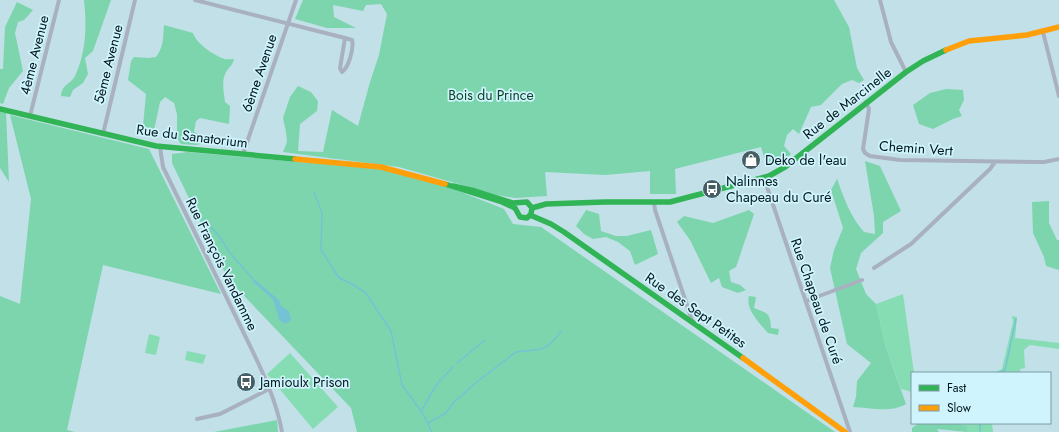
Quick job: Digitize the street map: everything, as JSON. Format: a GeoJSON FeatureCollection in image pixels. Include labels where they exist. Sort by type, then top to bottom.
{"type":"FeatureCollection","features":[{"type":"Feature","properties":{"kind":"street","name":"4ème Avenue"},"geometry":{"type":"LineString","coordinates":[[30,116],[59,0]]}},
{"type":"Feature","properties":{"kind":"street","name":"5ème Avenue"},"geometry":{"type":"LineString","coordinates":[[103,134],[135,0]]}},
{"type":"Feature","properties":{"kind":"street"},"geometry":{"type":"LineString","coordinates":[[195,0],[289,23],[345,38],[352,40],[353,45],[346,68],[342,72],[340,68],[345,38]]}},
{"type":"Feature","properties":{"kind":"street","name":"6ème Avenue"},"geometry":{"type":"LineString","coordinates":[[243,154],[296,0]]}},
{"type":"Feature","properties":{"kind":"street"},"geometry":{"type":"LineString","coordinates":[[880,0],[891,42],[906,72]]}},
{"type":"Feature","properties":{"kind":"street","name":"Rue de Marcinelle"},"geometry":{"type":"LineString","coordinates":[[532,208],[546,204],[675,201],[764,178],[786,167],[866,102],[906,72],[932,57],[963,43],[1023,36],[1059,27]]}},
{"type":"Feature","properties":{"kind":"street"},"geometry":{"type":"LineString","coordinates":[[1043,32],[1059,96]]}},
{"type":"Feature","properties":{"kind":"street","name":"Chemin Vert"},"geometry":{"type":"LineString","coordinates":[[866,102],[870,109],[863,149],[867,155],[900,160],[995,162],[1044,162],[1059,159]]}},
{"type":"Feature","properties":{"kind":"street","name":"Rue du Sanatorium"},"geometry":{"type":"LineString","coordinates":[[0,109],[160,147],[361,164],[383,167],[453,186]]}},
{"type":"Feature","properties":{"kind":"street","name":"Rue François Vandamme"},"geometry":{"type":"LineString","coordinates":[[160,147],[163,167],[242,328],[278,411],[282,432]]}},
{"type":"Feature","properties":{"kind":"street"},"geometry":{"type":"LineString","coordinates":[[874,268],[911,244],[924,233],[990,169],[995,162]]}},
{"type":"Feature","properties":{"kind":"street","name":"Rue Chapeau de Curé"},"geometry":{"type":"LineString","coordinates":[[764,178],[850,432]]}},
{"type":"Feature","properties":{"kind":"street"},"geometry":{"type":"LineString","coordinates":[[453,186],[512,202],[527,202],[532,208],[530,215],[527,218],[522,218],[517,215],[516,210],[511,206],[453,186]]}},
{"type":"Feature","properties":{"kind":"street"},"geometry":{"type":"LineString","coordinates":[[654,202],[655,210],[694,324]]}},
{"type":"Feature","properties":{"kind":"street"},"geometry":{"type":"LineString","coordinates":[[516,210],[519,203]]}},
{"type":"Feature","properties":{"kind":"street","name":"Rue des Sept Petites"},"geometry":{"type":"LineString","coordinates":[[530,215],[551,224],[564,232],[739,355],[844,432]]}},
{"type":"Feature","properties":{"kind":"street"},"geometry":{"type":"LineString","coordinates":[[806,301],[862,280]]}},
{"type":"Feature","properties":{"kind":"street"},"geometry":{"type":"LineString","coordinates":[[197,419],[220,414],[269,389]]}},
{"type":"Feature","properties":{"kind":"green space"},"geometry":{"type":"Polygon","coordinates":[[[84,0],[111,0],[93,51],[85,58],[88,74],[83,83],[73,90],[70,97],[61,96],[63,89],[73,79],[79,67],[85,39],[84,0]]]}},
{"type":"Feature","properties":{"kind":"green space","name":"Bois du Prince"},"geometry":{"type":"Polygon","coordinates":[[[303,0],[834,0],[849,27],[857,68],[864,80],[859,83],[852,80],[842,84],[821,105],[811,107],[799,134],[793,129],[787,135],[784,146],[791,154],[781,163],[767,167],[761,147],[675,169],[676,194],[650,194],[650,171],[605,175],[545,172],[547,196],[515,198],[497,195],[399,167],[283,152],[287,142],[283,118],[290,97],[298,86],[311,92],[318,101],[317,111],[300,124],[298,151],[323,152],[332,110],[358,126],[379,55],[387,14],[381,4],[366,5],[363,11],[333,5],[334,17],[356,28],[327,28],[295,19],[303,0]]]}},
{"type":"Feature","properties":{"kind":"green space"},"geometry":{"type":"Polygon","coordinates":[[[17,2],[33,10],[24,20],[18,22],[15,33],[23,71],[9,88],[3,104],[0,103],[0,69],[3,69],[5,27],[17,2]]]}},
{"type":"Feature","properties":{"kind":"green space"},"geometry":{"type":"Polygon","coordinates":[[[164,25],[193,33],[197,41],[214,54],[225,59],[234,59],[224,76],[223,83],[225,102],[230,106],[229,124],[200,118],[196,121],[194,132],[206,137],[209,142],[196,145],[181,144],[177,138],[177,114],[174,103],[165,97],[160,102],[153,135],[147,137],[143,136],[141,131],[143,126],[146,94],[128,80],[131,61],[134,57],[156,57],[162,45],[164,25]]]}},
{"type":"Feature","properties":{"kind":"green space"},"geometry":{"type":"Polygon","coordinates":[[[946,89],[963,90],[964,100],[959,110],[962,116],[933,129],[919,124],[913,105],[930,93],[946,89]]]}},
{"type":"Feature","properties":{"kind":"green space"},"geometry":{"type":"Polygon","coordinates":[[[0,112],[6,113],[9,182],[0,168],[0,112]]]}},
{"type":"Feature","properties":{"kind":"green space"},"geometry":{"type":"Polygon","coordinates":[[[10,115],[149,149],[221,294],[103,265],[67,430],[75,432],[0,432],[0,296],[20,304],[31,199],[10,115]]]}},
{"type":"Feature","properties":{"kind":"green space"},"geometry":{"type":"Polygon","coordinates":[[[188,152],[297,162],[374,167],[451,188],[504,209],[513,224],[541,227],[835,432],[357,432],[351,408],[228,279],[172,163],[172,154],[188,152]]]}},
{"type":"Feature","properties":{"kind":"green space"},"geometry":{"type":"Polygon","coordinates":[[[865,161],[880,166],[901,211],[883,222],[883,233],[861,253],[856,269],[866,294],[876,304],[886,348],[906,404],[900,407],[887,409],[853,407],[856,397],[857,381],[871,363],[847,344],[830,268],[834,250],[843,228],[831,190],[837,179],[848,207],[859,226],[864,232],[875,234],[874,216],[865,161]]]}},
{"type":"Feature","properties":{"kind":"green space"},"geometry":{"type":"Polygon","coordinates":[[[1049,201],[1049,223],[1057,240],[1059,240],[1059,270],[1046,266],[1044,257],[1033,233],[1032,202],[1049,201]]]}},
{"type":"Feature","properties":{"kind":"green space"},"geometry":{"type":"Polygon","coordinates":[[[586,210],[599,214],[601,231],[616,236],[627,236],[651,230],[658,254],[635,265],[630,251],[618,242],[606,237],[593,239],[584,234],[576,226],[586,210]]]}},
{"type":"Feature","properties":{"kind":"green space"},"geometry":{"type":"Polygon","coordinates":[[[749,210],[754,214],[736,267],[729,271],[731,282],[740,285],[746,290],[738,293],[722,287],[719,278],[711,283],[690,240],[677,222],[684,216],[713,223],[749,210]]]}},
{"type":"Feature","properties":{"kind":"green space"},"geometry":{"type":"Polygon","coordinates":[[[903,294],[914,372],[911,372],[911,392],[901,389],[886,348],[876,304],[903,294]]]}},
{"type":"Feature","properties":{"kind":"green space"},"geometry":{"type":"Polygon","coordinates":[[[749,296],[756,297],[754,308],[769,316],[771,328],[779,329],[778,335],[768,333],[757,321],[749,306],[749,296]]]}},
{"type":"Feature","properties":{"kind":"green space"},"geometry":{"type":"Polygon","coordinates":[[[1012,316],[1017,317],[1015,338],[1059,343],[1059,349],[1030,345],[1024,350],[1025,368],[1020,369],[1021,372],[996,372],[1002,369],[1013,322],[1012,316]]]}},
{"type":"Feature","properties":{"kind":"green space"},"geometry":{"type":"Polygon","coordinates":[[[149,334],[160,337],[156,355],[145,353],[149,334]]]}},
{"type":"Feature","properties":{"kind":"green space"},"geometry":{"type":"Polygon","coordinates":[[[187,351],[206,355],[203,364],[185,360],[187,351]]]}},
{"type":"Feature","properties":{"kind":"green space"},"geometry":{"type":"Polygon","coordinates":[[[290,353],[338,407],[313,429],[267,374],[290,353]]]}},
{"type":"Feature","properties":{"kind":"green space"},"geometry":{"type":"Polygon","coordinates":[[[277,420],[278,432],[214,432],[277,420]]]}},
{"type":"Feature","properties":{"kind":"green space"},"geometry":{"type":"Polygon","coordinates":[[[918,424],[960,424],[967,427],[967,432],[937,429],[939,432],[912,432],[912,428],[918,424]]]}},
{"type":"Feature","properties":{"kind":"green space"},"geometry":{"type":"Polygon","coordinates":[[[959,424],[992,424],[993,432],[967,432],[966,427],[959,424]]]}},
{"type":"Feature","properties":{"kind":"water"},"geometry":{"type":"Polygon","coordinates":[[[253,279],[279,300],[281,306],[289,311],[291,319],[289,322],[284,324],[279,319],[273,299],[253,282],[253,279]]]}},
{"type":"Feature","properties":{"kind":"waterway"},"geometry":{"type":"LineString","coordinates":[[314,192],[322,213],[321,250],[339,278],[365,292],[391,331],[402,385],[423,414],[432,432]]}},
{"type":"Feature","properties":{"kind":"waterway"},"geometry":{"type":"LineString","coordinates":[[208,224],[219,236],[230,253],[253,279]]}},
{"type":"Feature","properties":{"kind":"waterway"},"geometry":{"type":"LineString","coordinates":[[1001,372],[1005,370],[1016,319]]}},
{"type":"Feature","properties":{"kind":"waterway"},"geometry":{"type":"LineString","coordinates":[[428,423],[446,413],[453,403],[478,381],[516,352],[542,349],[550,344],[561,332]]}},
{"type":"Feature","properties":{"kind":"waterway"},"geometry":{"type":"LineString","coordinates":[[457,363],[485,340]]}},
{"type":"Feature","properties":{"kind":"waterway"},"geometry":{"type":"LineString","coordinates":[[421,411],[437,384],[453,367]]}},
{"type":"Feature","properties":{"kind":"waterway"},"geometry":{"type":"LineString","coordinates":[[980,424],[980,432]]}},
{"type":"Feature","properties":{"kind":"traffic: fast"},"geometry":{"type":"LineString","coordinates":[[532,208],[546,204],[670,202],[769,176],[785,167],[906,72],[923,61],[946,50]]}},
{"type":"Feature","properties":{"kind":"traffic: fast"},"geometry":{"type":"LineString","coordinates":[[0,109],[156,146],[295,159]]}},
{"type":"Feature","properties":{"kind":"traffic: fast"},"geometry":{"type":"LineString","coordinates":[[445,184],[502,202],[515,208],[520,217],[527,218],[531,214],[532,208],[527,202],[513,203],[453,186]]}},
{"type":"Feature","properties":{"kind":"traffic: fast"},"geometry":{"type":"LineString","coordinates":[[530,215],[551,224],[564,232],[743,358]]}},
{"type":"Feature","properties":{"kind":"traffic: slow"},"geometry":{"type":"LineString","coordinates":[[946,50],[969,41],[1027,35],[1059,27]]}},
{"type":"Feature","properties":{"kind":"traffic: slow"},"geometry":{"type":"LineString","coordinates":[[295,159],[381,167],[445,184]]}},
{"type":"Feature","properties":{"kind":"traffic: slow"},"geometry":{"type":"LineString","coordinates":[[743,358],[845,432]]}},
{"type":"Feature","properties":{"kind":"place","name":"Deko de l'eau"},"geometry":{"type":"Point","coordinates":[751,160]}},
{"type":"Feature","properties":{"kind":"place","name":"Nalinnes Chapeau du Curé"},"geometry":{"type":"Point","coordinates":[712,189]}},
{"type":"Feature","properties":{"kind":"place","name":"Jamioulx Prison"},"geometry":{"type":"Point","coordinates":[246,382]}}]}
